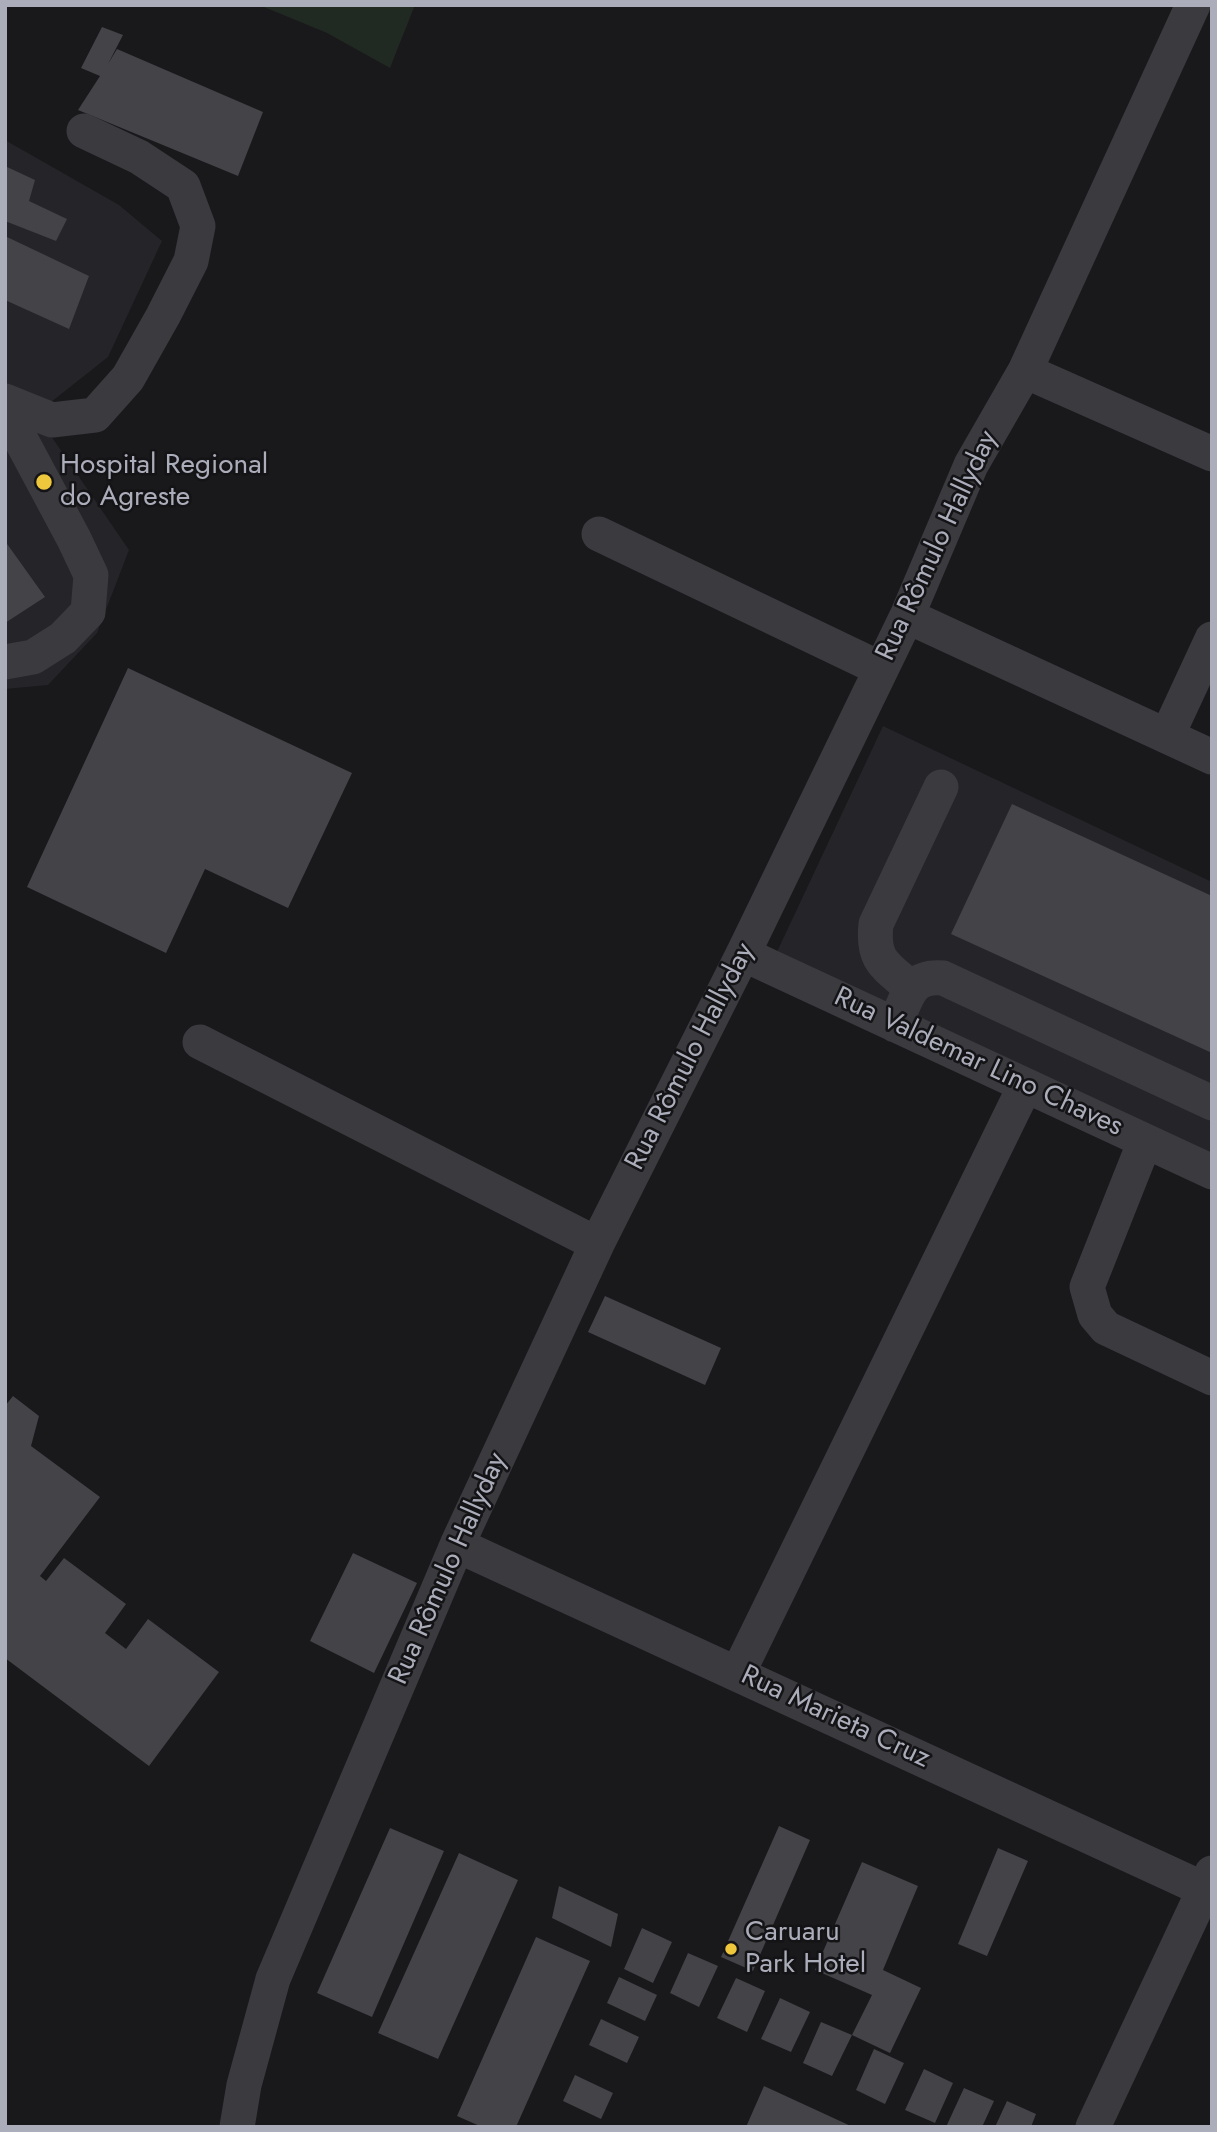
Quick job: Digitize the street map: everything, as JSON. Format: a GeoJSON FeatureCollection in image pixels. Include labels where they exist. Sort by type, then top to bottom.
{"type":"FeatureCollection","features":[{"type":"Feature","properties":{"kind":"street","name":"Rua Rômulo Hallyday"},"geometry":{"type":"LineString","coordinates":[[237,2127],[244,2085],[273,1979],[457,1545],[597,1244],[743,954],[907,616],[971,465],[1025,371],[1193,5]]}},
{"type":"Feature","properties":{"kind":"street"},"geometry":{"type":"LineString","coordinates":[[5,401],[52,419],[95,415],[128,378],[191,261],[198,226],[183,186],[139,157],[84,131]]}},
{"type":"Feature","properties":{"kind":"street"},"geometry":{"type":"LineString","coordinates":[[1025,371],[1212,454]]}},
{"type":"Feature","properties":{"kind":"street"},"geometry":{"type":"LineString","coordinates":[[5,411],[91,575],[88,612],[63,638],[33,657],[5,662]]}},
{"type":"Feature","properties":{"kind":"street"},"geometry":{"type":"LineString","coordinates":[[599,534],[881,669]]}},
{"type":"Feature","properties":{"kind":"street"},"geometry":{"type":"LineString","coordinates":[[907,616],[1212,757]]}},
{"type":"Feature","properties":{"kind":"street"},"geometry":{"type":"LineString","coordinates":[[1167,736],[1212,639]]}},
{"type":"Feature","properties":{"kind":"street"},"geometry":{"type":"LineString","coordinates":[[911,988],[881,961],[874,944],[876,924],[941,787]]}},
{"type":"Feature","properties":{"kind":"street","name":"Rua Valdemar Lino Chaves"},"geometry":{"type":"LineString","coordinates":[[743,954],[1212,1172]]}},
{"type":"Feature","properties":{"kind":"street"},"geometry":{"type":"LineString","coordinates":[[895,1025],[911,988],[928,977],[943,978],[1212,1103]]}},
{"type":"Feature","properties":{"kind":"street"},"geometry":{"type":"LineString","coordinates":[[200,1042],[597,1244]]}},
{"type":"Feature","properties":{"kind":"street"},"geometry":{"type":"LineString","coordinates":[[738,1673],[1025,1086]]}},
{"type":"Feature","properties":{"kind":"street"},"geometry":{"type":"LineString","coordinates":[[1145,1141],[1087,1287],[1095,1315],[1106,1328],[1212,1378]]}},
{"type":"Feature","properties":{"kind":"street","name":"Rua Marieta Cruz"},"geometry":{"type":"LineString","coordinates":[[457,1545],[1209,1885]]}},
{"type":"Feature","properties":{"kind":"street"},"geometry":{"type":"LineString","coordinates":[[1093,2127],[1209,1885]]}},
{"type":"Feature","properties":{"kind":"shaded area"},"geometry":{"type":"Polygon","coordinates":[[[259,5],[415,5],[390,68],[327,33],[259,5]]]}},
{"type":"Feature","properties":{"kind":"shaded area","name":"Hospital Regional do Agreste"},"geometry":{"type":"Polygon","coordinates":[[[5,140],[119,205],[162,241],[108,357],[36,414],[129,550],[97,633],[48,685],[5,689],[5,140]]]}},
{"type":"Feature","properties":{"kind":"shaded area"},"geometry":{"type":"Polygon","coordinates":[[[883,726],[1212,882],[1212,1162],[775,956],[883,726]]]}},
{"type":"Feature","properties":{"kind":"building"},"geometry":{"type":"Polygon","coordinates":[[[102,27],[123,35],[108,64],[117,49],[263,112],[238,176],[78,110],[100,76],[81,68],[102,27]]]}},
{"type":"Feature","properties":{"kind":"building"},"geometry":{"type":"Polygon","coordinates":[[[5,166],[35,180],[29,201],[67,219],[56,241],[5,221],[5,166]]]}},
{"type":"Feature","properties":{"kind":"building"},"geometry":{"type":"Polygon","coordinates":[[[5,236],[89,276],[69,329],[5,300],[5,236]]]}},
{"type":"Feature","properties":{"kind":"building"},"geometry":{"type":"Polygon","coordinates":[[[5,541],[45,597],[5,623],[5,541]]]}},
{"type":"Feature","properties":{"kind":"building"},"geometry":{"type":"Polygon","coordinates":[[[128,668],[352,773],[288,908],[205,869],[166,953],[27,887],[128,668]]]}},
{"type":"Feature","properties":{"kind":"building"},"geometry":{"type":"Polygon","coordinates":[[[1012,804],[1212,896],[1212,1053],[951,934],[1012,804]]]}},
{"type":"Feature","properties":{"kind":"building"},"geometry":{"type":"Polygon","coordinates":[[[605,1296],[721,1348],[705,1385],[588,1332],[605,1296]]]}},
{"type":"Feature","properties":{"kind":"building"},"geometry":{"type":"Polygon","coordinates":[[[13,1396],[39,1416],[31,1446],[100,1497],[40,1576],[46,1581],[64,1558],[126,1604],[105,1633],[126,1649],[148,1619],[219,1672],[149,1766],[5,1658],[5,1406],[13,1396]]]}},
{"type":"Feature","properties":{"kind":"building"},"geometry":{"type":"Polygon","coordinates":[[[353,1553],[417,1583],[374,1673],[310,1641],[353,1553]]]}},
{"type":"Feature","properties":{"kind":"building"},"geometry":{"type":"Polygon","coordinates":[[[779,1826],[810,1840],[753,1971],[721,1957],[779,1826]]]}},
{"type":"Feature","properties":{"kind":"building"},"geometry":{"type":"Polygon","coordinates":[[[390,1828],[444,1851],[372,2017],[317,1993],[390,1828]]]}},
{"type":"Feature","properties":{"kind":"building"},"geometry":{"type":"Polygon","coordinates":[[[998,1848],[1028,1861],[987,1956],[958,1944],[998,1848]]]}},
{"type":"Feature","properties":{"kind":"building"},"geometry":{"type":"Polygon","coordinates":[[[459,1853],[518,1880],[438,2059],[378,2033],[459,1853]]]}},
{"type":"Feature","properties":{"kind":"building"},"geometry":{"type":"Polygon","coordinates":[[[862,1862],[918,1886],[883,1970],[921,1988],[890,2053],[852,2035],[872,1995],[815,1970],[862,1862]]]}},
{"type":"Feature","properties":{"kind":"building"},"geometry":{"type":"Polygon","coordinates":[[[559,1886],[618,1914],[611,1947],[552,1918],[559,1886]]]}},
{"type":"Feature","properties":{"kind":"building"},"geometry":{"type":"Polygon","coordinates":[[[642,1928],[672,1942],[653,1983],[624,1969],[642,1928]]]}},
{"type":"Feature","properties":{"kind":"building"},"geometry":{"type":"Polygon","coordinates":[[[536,1937],[590,1961],[516,2127],[482,2127],[457,2116],[536,1937]]]}},
{"type":"Feature","properties":{"kind":"building"},"geometry":{"type":"Polygon","coordinates":[[[688,1953],[718,1966],[699,2007],[670,1993],[688,1953]]]}},
{"type":"Feature","properties":{"kind":"building"},"geometry":{"type":"Polygon","coordinates":[[[619,1977],[657,1995],[645,2021],[607,2003],[619,1977]]]}},
{"type":"Feature","properties":{"kind":"building"},"geometry":{"type":"Polygon","coordinates":[[[736,1978],[765,1991],[747,2032],[717,2018],[736,1978]]]}},
{"type":"Feature","properties":{"kind":"building"},"geometry":{"type":"Polygon","coordinates":[[[780,1998],[810,2012],[791,2052],[761,2039],[780,1998]]]}},
{"type":"Feature","properties":{"kind":"building"},"geometry":{"type":"Polygon","coordinates":[[[601,2019],[639,2037],[627,2063],[589,2045],[601,2019]]]}},
{"type":"Feature","properties":{"kind":"building"},"geometry":{"type":"Polygon","coordinates":[[[821,2022],[852,2035],[832,2076],[803,2063],[821,2022]]]}},
{"type":"Feature","properties":{"kind":"building"},"geometry":{"type":"Polygon","coordinates":[[[874,2049],[904,2063],[885,2104],[856,2090],[874,2049]]]}},
{"type":"Feature","properties":{"kind":"building"},"geometry":{"type":"Polygon","coordinates":[[[924,2069],[953,2083],[935,2123],[905,2110],[924,2069]]]}},
{"type":"Feature","properties":{"kind":"building"},"geometry":{"type":"Polygon","coordinates":[[[575,2075],[613,2093],[601,2119],[563,2101],[575,2075]]]}},
{"type":"Feature","properties":{"kind":"building"},"geometry":{"type":"Polygon","coordinates":[[[764,2086],[853,2127],[746,2127],[764,2086]]]}},
{"type":"Feature","properties":{"kind":"building"},"geometry":{"type":"Polygon","coordinates":[[[964,2088],[994,2101],[982,2127],[946,2127],[964,2088]]]}},
{"type":"Feature","properties":{"kind":"building"},"geometry":{"type":"Polygon","coordinates":[[[1007,2101],[1036,2114],[1031,2127],[995,2127],[1007,2101]]]}},
{"type":"Feature","properties":{"kind":"place","name":"Hospital Regional do Agreste"},"geometry":{"type":"Point","coordinates":[44,482]}},
{"type":"Feature","properties":{"kind":"place","name":"Caruaru Park Hotel"},"geometry":{"type":"Point","coordinates":[731,1949]}}]}
